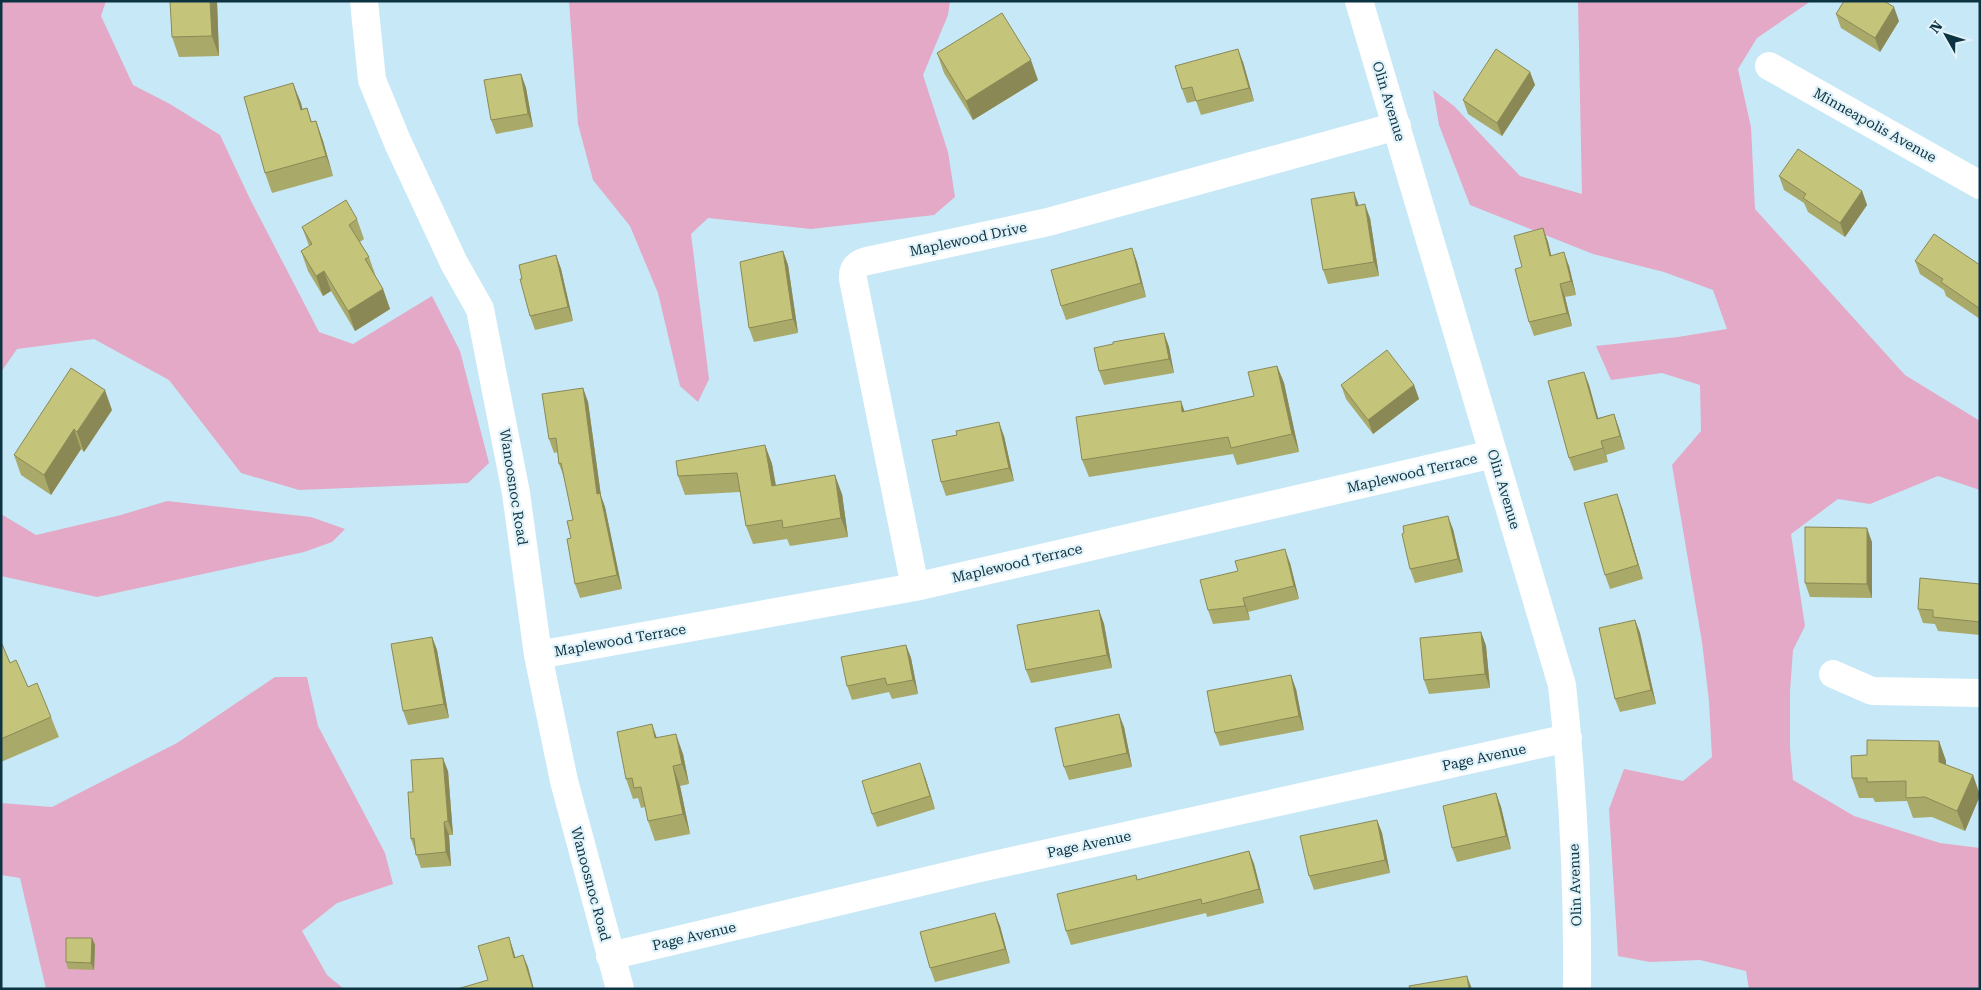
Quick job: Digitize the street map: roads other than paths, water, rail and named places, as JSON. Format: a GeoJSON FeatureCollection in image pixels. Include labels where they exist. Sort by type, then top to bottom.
{"type":"FeatureCollection","features":[{"type":"Feature","properties":{"kind":"street","name":"Wanoosnoc Road"},"geometry":{"type":"LineString","coordinates":[[364,1],[372,80],[398,143],[454,263],[480,310],[516,493],[538,655],[564,781],[620,989]]}},
{"type":"Feature","properties":{"kind":"street","name":"Olin Avenue"},"geometry":{"type":"LineString","coordinates":[[1359,1],[1562,685],[1568,738],[1577,884],[1577,989]]}},
{"type":"Feature","properties":{"kind":"street","name":"Minneapolis Avenue"},"geometry":{"type":"LineString","coordinates":[[1769,66],[1980,185]]}},
{"type":"Feature","properties":{"kind":"street","name":"Maplewood Drive"},"geometry":{"type":"LineString","coordinates":[[915,587],[852,279],[852,271],[855,266],[867,261],[1048,222],[1397,126]]}},
{"type":"Feature","properties":{"kind":"street","name":"Maplewood Terrace"},"geometry":{"type":"LineString","coordinates":[[538,655],[915,587],[1493,454]]}},
{"type":"Feature","properties":{"kind":"street"},"geometry":{"type":"LineString","coordinates":[[1833,674],[1872,691],[1980,693]]}},
{"type":"Feature","properties":{"kind":"street","name":"Page Avenue"},"geometry":{"type":"LineString","coordinates":[[610,956],[976,869],[1568,738]]}}]}
